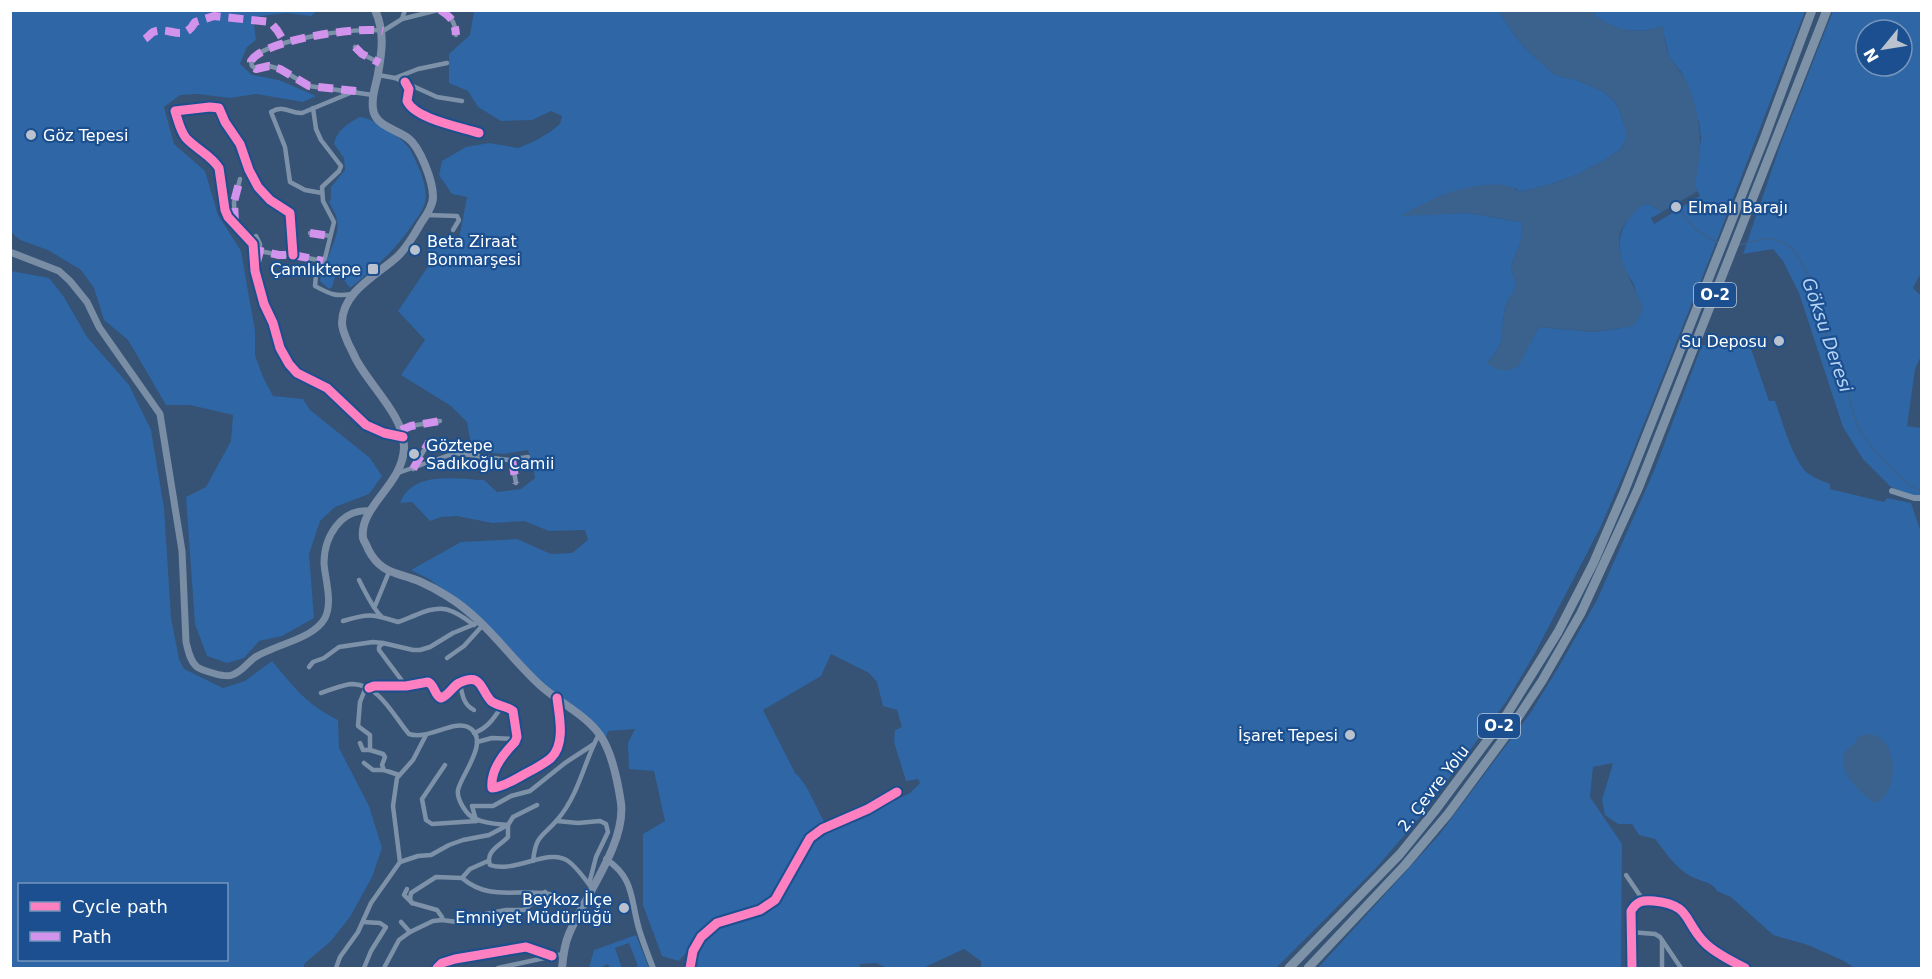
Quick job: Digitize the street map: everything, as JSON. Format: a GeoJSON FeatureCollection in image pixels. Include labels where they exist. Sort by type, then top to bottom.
{"type":"FeatureCollection","features":[{"type":"Feature","properties":{"kind":"highway","name":"2. Çevre Yolu"},"geometry":{"type":"LineString","coordinates":[[1289,969],[1400,854],[1457,783],[1507,714],[1558,632],[1593,564],[1624,492],[1764,139],[1812,10]]}},
{"type":"Feature","properties":{"kind":"highway","name":"2. Çevre Yolu"},"geometry":{"type":"LineString","coordinates":[[1308,969],[1420,847],[1454,805],[1507,734],[1542,681],[1581,613],[1619,532],[1655,446],[1827,10]]}},
{"type":"Feature","properties":{"kind":"main road"},"geometry":{"type":"LineString","coordinates":[[375,10],[383,31],[378,75],[372,95],[373,111],[380,122],[407,138],[418,150],[433,194],[426,215],[406,247],[352,294],[342,314],[342,327],[357,361],[380,393],[402,434],[404,447],[398,473],[370,511],[365,521],[363,538],[376,563],[388,572],[422,582],[448,596],[542,687],[594,728],[609,753],[621,803],[618,830],[569,933],[562,969]]}},
{"type":"Feature","properties":{"kind":"main road"},"geometry":{"type":"LineString","coordinates":[[10,252],[59,271],[70,281],[87,302],[99,327],[160,414],[182,551],[186,642],[189,655],[197,666],[225,676],[232,676],[243,670],[253,658],[294,641],[315,628],[325,618],[327,609],[324,560],[333,529],[345,516],[363,510],[370,511]]}},
{"type":"Feature","properties":{"kind":"street"},"geometry":{"type":"LineString","coordinates":[[402,19],[405,10]]}},
{"type":"Feature","properties":{"kind":"street"},"geometry":{"type":"LineString","coordinates":[[372,95],[309,86],[280,69],[269,66],[256,69],[252,66],[252,62],[259,53],[291,41],[347,31],[375,29],[383,31],[402,19],[439,10],[455,22],[456,34]]}},
{"type":"Feature","properties":{"kind":"street"},"geometry":{"type":"LineString","coordinates":[[355,47],[362,54],[380,63]]}},
{"type":"Feature","properties":{"kind":"street"},"geometry":{"type":"LineString","coordinates":[[396,78],[418,69],[447,63]]}},
{"type":"Feature","properties":{"kind":"street"},"geometry":{"type":"LineString","coordinates":[[378,75],[396,78],[437,97],[462,101]]}},
{"type":"Feature","properties":{"kind":"street"},"geometry":{"type":"LineString","coordinates":[[405,82],[409,89],[407,101],[412,109],[451,125],[479,133]]}},
{"type":"Feature","properties":{"kind":"street"},"geometry":{"type":"LineString","coordinates":[[322,193],[305,190],[290,182],[285,147],[271,112],[285,108],[302,113],[356,91]]}},
{"type":"Feature","properties":{"kind":"street"},"geometry":{"type":"LineString","coordinates":[[293,255],[290,213],[270,200],[258,187],[240,144],[225,122],[219,108],[175,111],[182,132],[187,139],[219,168],[225,210],[235,225],[253,244],[255,271],[264,304],[273,323],[280,348],[289,364],[297,373],[327,388],[366,425],[384,433],[402,434],[411,426],[440,421]]}},
{"type":"Feature","properties":{"kind":"street"},"geometry":{"type":"LineString","coordinates":[[313,108],[316,129],[321,140],[341,166],[339,171],[322,187],[323,201],[334,222],[323,261],[316,275],[315,286],[330,295],[352,294]]}},
{"type":"Feature","properties":{"kind":"street"},"geometry":{"type":"LineString","coordinates":[[235,225],[234,202],[240,179]]}},
{"type":"Feature","properties":{"kind":"street"},"geometry":{"type":"LineString","coordinates":[[426,215],[457,216],[459,220],[453,230]]}},
{"type":"Feature","properties":{"kind":"street"},"geometry":{"type":"LineString","coordinates":[[310,233],[330,236]]}},
{"type":"Feature","properties":{"kind":"street"},"geometry":{"type":"LineString","coordinates":[[255,271],[260,251],[260,244],[256,236]]}},
{"type":"Feature","properties":{"kind":"street"},"geometry":{"type":"LineString","coordinates":[[260,251],[323,261]]}},
{"type":"Feature","properties":{"kind":"street"},"geometry":{"type":"LineString","coordinates":[[413,469],[429,442]]}},
{"type":"Feature","properties":{"kind":"street"},"geometry":{"type":"LineString","coordinates":[[398,473],[455,453],[512,460],[528,457]]}},
{"type":"Feature","properties":{"kind":"street"},"geometry":{"type":"LineString","coordinates":[[512,460],[516,483]]}},
{"type":"Feature","properties":{"kind":"street"},"geometry":{"type":"LineString","coordinates":[[1892,491],[1914,498],[1922,498]]}},
{"type":"Feature","properties":{"kind":"street"},"geometry":{"type":"LineString","coordinates":[[375,606],[388,572]]}},
{"type":"Feature","properties":{"kind":"street"},"geometry":{"type":"LineString","coordinates":[[359,580],[381,616]]}},
{"type":"Feature","properties":{"kind":"street"},"geometry":{"type":"LineString","coordinates":[[343,621],[369,614],[398,622],[427,611],[448,609],[479,624]]}},
{"type":"Feature","properties":{"kind":"street"},"geometry":{"type":"LineString","coordinates":[[309,667],[313,662],[324,658],[339,647],[373,642],[420,650],[430,647],[453,633],[479,624]]}},
{"type":"Feature","properties":{"kind":"street"},"geometry":{"type":"LineString","coordinates":[[447,658],[464,646],[479,624]]}},
{"type":"Feature","properties":{"kind":"street"},"geometry":{"type":"LineString","coordinates":[[383,643],[379,650],[406,686]]}},
{"type":"Feature","properties":{"kind":"street"},"geometry":{"type":"LineString","coordinates":[[370,750],[370,735],[358,726],[360,702],[367,688],[406,686],[428,682],[441,698],[460,683],[476,680],[481,683],[492,702],[513,711],[516,739],[500,759],[492,781],[492,788],[498,788],[555,754],[560,735],[557,698]]}},
{"type":"Feature","properties":{"kind":"street"},"geometry":{"type":"LineString","coordinates":[[460,683],[464,701],[474,710]]}},
{"type":"Feature","properties":{"kind":"street"},"geometry":{"type":"LineString","coordinates":[[321,693],[352,684],[367,688],[383,700],[409,734],[426,735],[460,726],[474,732],[477,742],[471,763],[458,790],[458,796],[468,814],[478,820]]}},
{"type":"Feature","properties":{"kind":"street"},"geometry":{"type":"LineString","coordinates":[[474,732],[484,729],[502,706]]}},
{"type":"Feature","properties":{"kind":"street"},"geometry":{"type":"LineString","coordinates":[[533,861],[534,846],[538,838],[557,820],[571,801],[599,734]]}},
{"type":"Feature","properties":{"kind":"street"},"geometry":{"type":"LineString","coordinates":[[400,862],[393,806],[399,775],[414,760],[426,735]]}},
{"type":"Feature","properties":{"kind":"street"},"geometry":{"type":"LineString","coordinates":[[477,742],[492,738],[516,739]]}},
{"type":"Feature","properties":{"kind":"street"},"geometry":{"type":"LineString","coordinates":[[360,743],[363,750],[370,750],[384,756],[382,765],[384,770]]}},
{"type":"Feature","properties":{"kind":"street"},"geometry":{"type":"LineString","coordinates":[[478,820],[472,806],[493,806],[511,796],[530,791],[565,763],[594,744]]}},
{"type":"Feature","properties":{"kind":"street"},"geometry":{"type":"LineString","coordinates":[[364,763],[373,770],[384,770],[399,775]]}},
{"type":"Feature","properties":{"kind":"street"},"geometry":{"type":"LineString","coordinates":[[445,765],[422,799],[426,820],[432,824],[478,820],[508,825]]}},
{"type":"Feature","properties":{"kind":"street"},"geometry":{"type":"LineString","coordinates":[[690,969],[693,951],[701,937],[717,923],[760,910],[775,900],[810,838],[822,829],[868,809],[897,792]]}},
{"type":"Feature","properties":{"kind":"street"},"geometry":{"type":"LineString","coordinates":[[336,969],[340,957],[363,922],[371,903],[400,862],[418,856],[431,855],[449,844],[489,835],[508,825],[513,817],[537,805]]}},
{"type":"Feature","properties":{"kind":"street"},"geometry":{"type":"LineString","coordinates":[[557,820],[578,823],[600,821],[606,824],[608,832],[596,857],[591,886]]}},
{"type":"Feature","properties":{"kind":"street"},"geometry":{"type":"LineString","coordinates":[[508,825],[508,837],[489,855],[490,865],[505,868],[554,857],[562,858],[569,862],[591,886]]}},
{"type":"Feature","properties":{"kind":"street"},"geometry":{"type":"LineString","coordinates":[[606,859],[618,868],[628,882],[639,929],[653,969]]}},
{"type":"Feature","properties":{"kind":"street"},"geometry":{"type":"LineString","coordinates":[[462,878],[470,869],[488,861]]}},
{"type":"Feature","properties":{"kind":"street"},"geometry":{"type":"LineString","coordinates":[[1626,875],[1643,900]]}},
{"type":"Feature","properties":{"kind":"street"},"geometry":{"type":"LineString","coordinates":[[412,903],[411,893],[436,877],[462,878],[480,890],[495,893],[545,892],[583,906]]}},
{"type":"Feature","properties":{"kind":"street"},"geometry":{"type":"LineString","coordinates":[[408,889],[404,895],[412,903],[437,910],[442,920]]}},
{"type":"Feature","properties":{"kind":"street"},"geometry":{"type":"LineString","coordinates":[[384,969],[399,940],[433,921],[457,922],[506,910],[524,910],[545,892]]}},
{"type":"Feature","properties":{"kind":"street"},"geometry":{"type":"LineString","coordinates":[[1632,969],[1631,911],[1643,900],[1670,903],[1681,909],[1704,942],[1745,969]]}},
{"type":"Feature","properties":{"kind":"street"},"geometry":{"type":"LineString","coordinates":[[363,922],[380,923],[386,927],[371,951],[364,969]]}},
{"type":"Feature","properties":{"kind":"street"},"geometry":{"type":"LineString","coordinates":[[401,922],[410,933]]}},
{"type":"Feature","properties":{"kind":"street"},"geometry":{"type":"LineString","coordinates":[[1630,932],[1655,934],[1660,937],[1681,969]]}},
{"type":"Feature","properties":{"kind":"street"},"geometry":{"type":"LineString","coordinates":[[1662,940],[1662,969]]}},
{"type":"Feature","properties":{"kind":"street"},"geometry":{"type":"LineString","coordinates":[[437,969],[442,963],[455,959],[526,947],[552,956]]}},
{"type":"Feature","properties":{"kind":"street"},"geometry":{"type":"LineString","coordinates":[[498,969],[564,954]]}},
{"type":"Feature","properties":{"kind":"shaded area"},"geometry":{"type":"Polygon","coordinates":[[[11,10],[317,11],[311,16],[286,13],[253,17],[256,40],[247,47],[240,64],[252,75],[279,80],[316,96],[303,102],[256,94],[230,98],[198,94],[180,95],[164,107],[174,144],[205,171],[218,215],[241,251],[255,331],[255,355],[273,396],[303,399],[310,410],[370,458],[382,476],[369,494],[335,507],[320,521],[309,554],[314,618],[282,636],[259,641],[244,658],[227,663],[207,656],[195,624],[186,497],[206,487],[231,441],[233,415],[190,405],[166,405],[128,340],[104,320],[94,288],[81,270],[48,250],[20,240],[11,232],[11,10]]]}},
{"type":"Feature","properties":{"kind":"shaded area"},"geometry":{"type":"Polygon","coordinates":[[[474,11],[1499,11],[1527,50],[1555,75],[1577,80],[1604,92],[1615,102],[1626,130],[1626,138],[1621,149],[1603,161],[1576,175],[1548,185],[1519,192],[1516,188],[1402,215],[1468,213],[1521,222],[1521,240],[1511,269],[1515,287],[1505,309],[1501,342],[1487,363],[1531,342],[1539,327],[1595,332],[1633,326],[1636,292],[1621,255],[1620,240],[1624,226],[1642,205],[1651,205],[1662,212],[1651,218],[1654,224],[1700,196],[1695,186],[1701,138],[1699,122],[1682,73],[1669,57],[1662,27],[1626,30],[1603,21],[1594,15],[1595,11],[1805,11],[1627,466],[1600,528],[1534,655],[1506,702],[1420,817],[1377,867],[1276,968],[981,968],[981,961],[964,949],[923,968],[887,968],[876,963],[860,964],[860,968],[695,968],[699,951],[690,948],[679,961],[662,956],[643,905],[643,834],[665,821],[654,771],[629,769],[628,743],[635,729],[608,731],[606,737],[542,684],[461,603],[429,579],[411,570],[461,542],[517,539],[551,554],[572,553],[588,540],[585,530],[549,531],[524,521],[492,523],[457,516],[441,517],[430,521],[412,502],[400,503],[406,492],[414,485],[425,481],[449,478],[484,480],[497,492],[521,489],[535,478],[528,450],[503,454],[482,452],[470,439],[467,422],[451,406],[401,375],[425,340],[398,311],[427,268],[428,245],[457,249],[467,197],[452,194],[439,175],[442,161],[466,147],[489,143],[518,148],[550,132],[560,124],[562,116],[551,111],[532,120],[501,121],[478,107],[468,91],[449,83],[449,54],[470,35],[474,11]],[[831,654],[821,676],[763,710],[795,773],[805,785],[829,828],[865,815],[910,793],[920,783],[918,779],[906,781],[894,742],[895,730],[902,727],[897,710],[883,706],[877,682],[869,673],[831,654]]]}},
{"type":"Feature","properties":{"kind":"shaded area"},"geometry":{"type":"Polygon","coordinates":[[[1499,11],[1595,11],[1594,15],[1610,25],[1627,30],[1653,29],[1662,26],[1668,54],[1686,81],[1693,98],[1700,135],[1695,186],[1698,191],[1662,212],[1648,204],[1643,206],[1634,213],[1621,232],[1620,253],[1643,307],[1641,315],[1633,326],[1595,332],[1539,327],[1519,365],[1511,370],[1499,370],[1487,363],[1501,342],[1505,310],[1515,287],[1511,269],[1521,240],[1521,222],[1468,213],[1400,216],[1438,197],[1466,188],[1506,185],[1519,192],[1576,175],[1621,149],[1626,138],[1626,130],[1615,102],[1604,92],[1577,80],[1555,75],[1527,50],[1499,11]]]}},
{"type":"Feature","properties":{"kind":"shaded area"},"geometry":{"type":"Polygon","coordinates":[[[1833,11],[1921,11],[1922,271],[1913,288],[1921,296],[1922,354],[1915,369],[1907,426],[1921,428],[1921,497],[1916,498],[1891,487],[1863,459],[1843,427],[1799,293],[1783,261],[1773,249],[1743,254],[1781,143],[1833,11]]]}},
{"type":"Feature","properties":{"kind":"shaded area"},"geometry":{"type":"Polygon","coordinates":[[[360,117],[389,130],[409,148],[423,179],[426,193],[424,206],[407,232],[377,265],[350,288],[342,277],[335,277],[329,289],[320,281],[338,227],[336,216],[329,202],[331,187],[345,170],[344,158],[334,144],[343,128],[360,117]]]}},
{"type":"Feature","properties":{"kind":"shaded area"},"geometry":{"type":"Polygon","coordinates":[[[11,271],[49,278],[64,297],[87,337],[129,385],[151,430],[164,508],[171,618],[179,659],[184,669],[223,688],[245,681],[272,661],[309,702],[338,720],[339,748],[369,806],[382,848],[372,877],[350,917],[330,942],[305,963],[303,968],[11,968],[11,271]]]}},
{"type":"Feature","properties":{"kind":"shaded area"},"geometry":{"type":"Polygon","coordinates":[[[1749,343],[1769,401],[1775,401],[1790,444],[1797,460],[1805,470],[1830,484],[1830,489],[1884,502],[1887,498],[1911,503],[1921,532],[1921,968],[1854,968],[1808,945],[1773,935],[1731,897],[1717,891],[1711,884],[1684,872],[1655,839],[1639,835],[1632,824],[1618,824],[1605,815],[1602,800],[1613,763],[1593,767],[1590,797],[1622,844],[1621,968],[1318,968],[1439,835],[1531,712],[1597,600],[1654,471],[1702,345],[1733,346],[1749,343]]]}},
{"type":"Feature","properties":{"kind":"shaded area"},"geometry":{"type":"Polygon","coordinates":[[[1866,734],[1877,736],[1885,743],[1893,764],[1890,787],[1884,797],[1876,803],[1857,788],[1846,774],[1844,766],[1845,752],[1857,738],[1866,734]]]}},
{"type":"Feature","properties":{"kind":"shaded area"},"geometry":{"type":"Polygon","coordinates":[[[636,935],[649,968],[632,968],[638,966],[629,943],[615,948],[622,968],[610,968],[608,964],[599,968],[589,968],[594,950],[636,935]]]}},
{"type":"Feature","properties":{"kind":"waterway","name":"Göksu Deresi"},"geometry":{"type":"LineString","coordinates":[[1679,209],[1695,229],[1718,243]]}},
{"type":"Feature","properties":{"kind":"waterway","name":"Göksu Deresi"},"geometry":{"type":"LineString","coordinates":[[1738,245],[1765,239],[1776,240],[1791,249],[1799,258],[1811,283],[1859,428],[1882,459],[1910,485],[1922,491]]}},
{"type":"Feature","properties":{"kind":"marked path"},"geometry":{"type":"LineString","coordinates":[[440,10],[452,20],[456,35]]}},
{"type":"Feature","properties":{"kind":"marked path"},"geometry":{"type":"LineString","coordinates":[[145,39],[159,30],[186,32],[195,22],[214,16],[270,22],[285,43]]}},
{"type":"Feature","properties":{"kind":"marked path"},"geometry":{"type":"LineString","coordinates":[[356,91],[309,86],[280,69],[269,66],[256,69],[252,66],[251,61],[259,53],[273,47],[312,36],[354,31],[383,31]]}},
{"type":"Feature","properties":{"kind":"marked path"},"geometry":{"type":"LineString","coordinates":[[355,47],[362,54],[380,63]]}},
{"type":"Feature","properties":{"kind":"marked path"},"geometry":{"type":"LineString","coordinates":[[235,223],[234,202],[240,179]]}},
{"type":"Feature","properties":{"kind":"marked path"},"geometry":{"type":"LineString","coordinates":[[310,233],[330,236]]}},
{"type":"Feature","properties":{"kind":"marked path"},"geometry":{"type":"LineString","coordinates":[[257,262],[260,251],[323,261]]}},
{"type":"Feature","properties":{"kind":"marked path"},"geometry":{"type":"LineString","coordinates":[[401,430],[440,421]]}},
{"type":"Feature","properties":{"kind":"marked path"},"geometry":{"type":"LineString","coordinates":[[413,469],[429,442]]}},
{"type":"Feature","properties":{"kind":"marked path"},"geometry":{"type":"LineString","coordinates":[[512,460],[516,483]]}},
{"type":"Feature","properties":{"kind":"cycle path"},"geometry":{"type":"LineString","coordinates":[[405,82],[409,89],[407,101],[419,113],[479,133]]}},
{"type":"Feature","properties":{"kind":"cycle path"},"geometry":{"type":"LineString","coordinates":[[293,255],[290,213],[270,200],[258,187],[240,144],[225,122],[219,108],[175,111],[186,138],[212,159],[219,168],[225,210],[228,217],[253,244],[255,271],[264,304],[273,323],[280,348],[289,364],[297,373],[327,388],[366,425],[384,433],[403,437]]}},
{"type":"Feature","properties":{"kind":"cycle path"},"geometry":{"type":"LineString","coordinates":[[369,688],[428,682],[441,698],[459,683],[472,679],[480,683],[491,701],[513,711],[517,737],[495,769],[492,788],[508,783],[537,767],[556,752],[560,737],[557,698]]}},
{"type":"Feature","properties":{"kind":"cycle path"},"geometry":{"type":"LineString","coordinates":[[690,968],[693,951],[701,937],[717,923],[760,910],[775,900],[810,838],[822,829],[868,809],[897,792]]}},
{"type":"Feature","properties":{"kind":"cycle path"},"geometry":{"type":"LineString","coordinates":[[1632,968],[1631,911],[1635,905],[1643,901],[1675,906],[1686,915],[1698,935],[1709,947],[1745,968]]}},
{"type":"Feature","properties":{"kind":"cycle path"},"geometry":{"type":"LineString","coordinates":[[437,968],[442,963],[455,959],[526,947],[552,956]]}},
{"type":"Feature","properties":{"kind":"place","name":"Göz Tepesi"},"geometry":{"type":"Point","coordinates":[31,135]}},
{"type":"Feature","properties":{"kind":"place","name":"Elmalı Barajı"},"geometry":{"type":"Point","coordinates":[1676,207]}},
{"type":"Feature","properties":{"kind":"place","name":"Beta Ziraat Bonmarşesi"},"geometry":{"type":"Point","coordinates":[415,250]}},
{"type":"Feature","properties":{"kind":"place","name":"Çamlıktepe"},"geometry":{"type":"Point","coordinates":[373,269]}},
{"type":"Feature","properties":{"kind":"place","name":"Su Deposu"},"geometry":{"type":"Point","coordinates":[1779,341]}},
{"type":"Feature","properties":{"kind":"place","name":"Göztepe Sadıkoğlu Camii"},"geometry":{"type":"Point","coordinates":[414,454]}},
{"type":"Feature","properties":{"kind":"place","name":"İşaret Tepesi"},"geometry":{"type":"Point","coordinates":[1350,735]}},
{"type":"Feature","properties":{"kind":"place","name":"Beykoz İlçe Emniyet Müdürlüğü"},"geometry":{"type":"Point","coordinates":[624,908]}}]}
